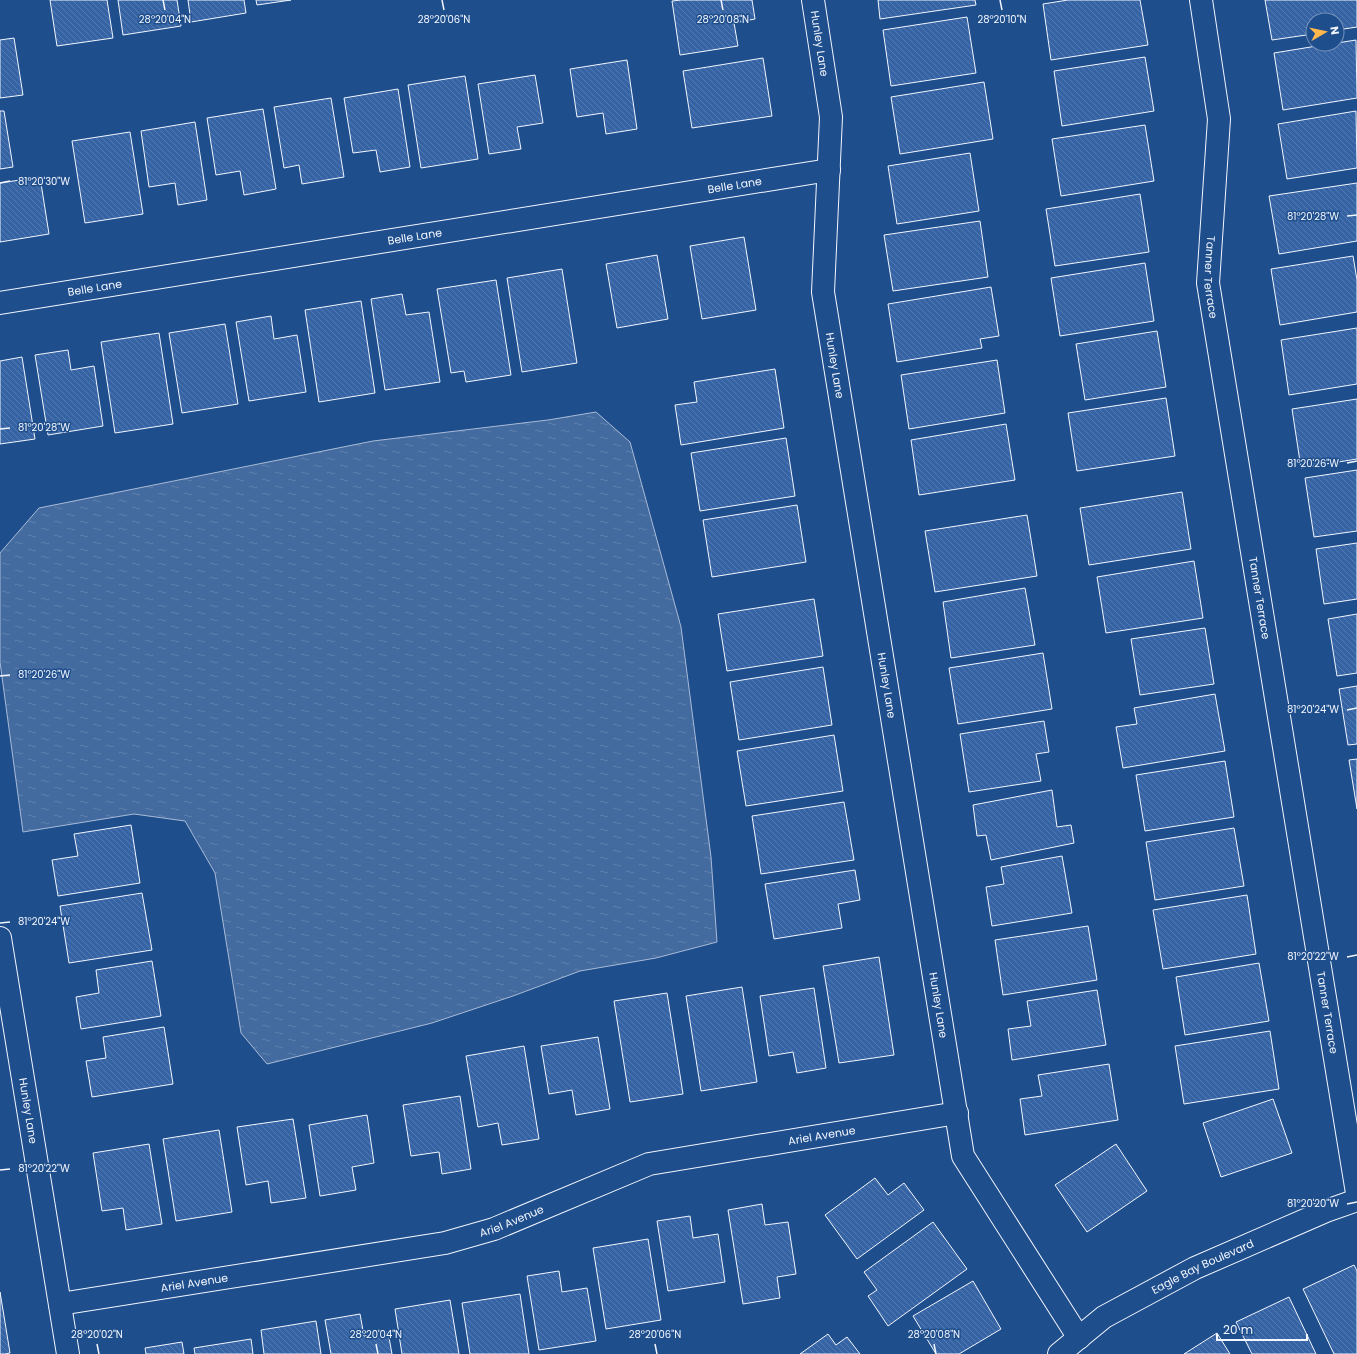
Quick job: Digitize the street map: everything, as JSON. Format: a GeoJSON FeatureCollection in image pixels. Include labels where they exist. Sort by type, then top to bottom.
{"type":"FeatureCollection","features":[{"type":"Feature","properties":{"kind":"street","name":"Hunley Lane"},"geometry":{"type":"LineString","coordinates":[[813,0],[831,117],[823,292],[963,1156],[1079,1338]]}},
{"type":"Feature","properties":{"kind":"street","name":"Tanner Terrace"},"geometry":{"type":"LineString","coordinates":[[1201,0],[1219,119],[1208,283],[1357,1193]]}},
{"type":"Feature","properties":{"kind":"street","name":"Belle Lane"},"geometry":{"type":"LineString","coordinates":[[0,303],[829,170]]}},
{"type":"Feature","properties":{"kind":"street","name":"Hunley Lane"},"geometry":{"type":"LineString","coordinates":[[0,938],[68,1354]]}},
{"type":"Feature","properties":{"kind":"street","name":"Ariel Avenue"},"geometry":{"type":"LineString","coordinates":[[60,1304],[445,1243],[494,1229],[649,1164],[957,1113]]}},
{"type":"Feature","properties":{"kind":"street","name":"Eagle Bay Boulevard"},"geometry":{"type":"LineString","coordinates":[[1059,1354],[1104,1317],[1195,1268],[1357,1200]]}},
{"type":"Feature","properties":{"kind":"water"},"geometry":{"type":"Polygon","coordinates":[[[596,412],[630,442],[681,627],[711,857],[717,942],[656,958],[580,971],[513,996],[432,1023],[267,1064],[241,1033],[215,873],[185,821],[134,814],[23,832],[0,662],[0,553],[39,508],[373,441],[548,420],[596,412]]]}},
{"type":"Feature","properties":{"kind":"building"},"geometry":{"type":"Polygon","coordinates":[[[50,0],[107,0],[113,38],[57,46],[50,0]]]}},
{"type":"Feature","properties":{"kind":"building"},"geometry":{"type":"Polygon","coordinates":[[[118,0],[177,0],[181,26],[123,35],[118,0]]]}},
{"type":"Feature","properties":{"kind":"building"},"geometry":{"type":"Polygon","coordinates":[[[188,0],[244,0],[246,13],[191,22],[188,0]]]}},
{"type":"Feature","properties":{"kind":"building"},"geometry":{"type":"Polygon","coordinates":[[[256,0],[291,0],[257,5],[256,0]]]}},
{"type":"Feature","properties":{"kind":"building"},"geometry":{"type":"Polygon","coordinates":[[[752,0],[755,19],[734,23],[738,46],[680,55],[672,1],[752,0]]]}},
{"type":"Feature","properties":{"kind":"building"},"geometry":{"type":"Polygon","coordinates":[[[878,0],[975,0],[976,5],[880,19],[878,0]]]}},
{"type":"Feature","properties":{"kind":"building"},"geometry":{"type":"Polygon","coordinates":[[[1068,0],[1140,0],[1148,45],[1051,60],[1043,4],[1068,0]]]}},
{"type":"Feature","properties":{"kind":"building"},"geometry":{"type":"Polygon","coordinates":[[[1265,0],[1357,0],[1357,27],[1345,29],[1345,12],[1305,12],[1305,35],[1272,40],[1265,0]]]}},
{"type":"Feature","properties":{"kind":"building"},"geometry":{"type":"Polygon","coordinates":[[[967,17],[976,73],[891,86],[883,30],[967,17]]]}},
{"type":"Feature","properties":{"kind":"building"},"geometry":{"type":"Polygon","coordinates":[[[14,38],[23,95],[0,98],[0,40],[14,38]]]}},
{"type":"Feature","properties":{"kind":"building"},"geometry":{"type":"Polygon","coordinates":[[[1356,40],[1357,98],[1283,110],[1274,53],[1305,48],[1305,52],[1345,52],[1345,42],[1356,40]]]}},
{"type":"Feature","properties":{"kind":"building"},"geometry":{"type":"Polygon","coordinates":[[[1145,57],[1154,111],[1062,126],[1054,71],[1145,57]]]}},
{"type":"Feature","properties":{"kind":"building"},"geometry":{"type":"Polygon","coordinates":[[[763,58],[772,116],[692,128],[683,71],[763,58]]]}},
{"type":"Feature","properties":{"kind":"building"},"geometry":{"type":"Polygon","coordinates":[[[627,60],[637,129],[606,134],[603,113],[577,117],[570,69],[627,60]]]}},
{"type":"Feature","properties":{"kind":"building"},"geometry":{"type":"Polygon","coordinates":[[[535,75],[543,123],[517,127],[521,149],[489,154],[478,84],[535,75]]]}},
{"type":"Feature","properties":{"kind":"building"},"geometry":{"type":"Polygon","coordinates":[[[465,76],[478,159],[421,168],[408,85],[465,76]]]}},
{"type":"Feature","properties":{"kind":"building"},"geometry":{"type":"Polygon","coordinates":[[[984,82],[993,139],[900,154],[891,97],[984,82]]]}},
{"type":"Feature","properties":{"kind":"building"},"geometry":{"type":"Polygon","coordinates":[[[398,89],[410,167],[380,172],[376,150],[353,153],[344,98],[398,89]]]}},
{"type":"Feature","properties":{"kind":"building"},"geometry":{"type":"Polygon","coordinates":[[[331,98],[344,177],[302,184],[299,165],[284,168],[274,107],[331,98]]]}},
{"type":"Feature","properties":{"kind":"building"},"geometry":{"type":"Polygon","coordinates":[[[263,109],[276,189],[244,195],[240,171],[216,175],[207,118],[263,109]]]}},
{"type":"Feature","properties":{"kind":"building"},"geometry":{"type":"Polygon","coordinates":[[[0,111],[4,111],[13,167],[0,169],[0,111]]]}},
{"type":"Feature","properties":{"kind":"building"},"geometry":{"type":"Polygon","coordinates":[[[1356,111],[1357,168],[1287,179],[1278,124],[1356,111]]]}},
{"type":"Feature","properties":{"kind":"building"},"geometry":{"type":"Polygon","coordinates":[[[195,122],[207,200],[178,205],[175,183],[149,187],[141,131],[195,122]]]}},
{"type":"Feature","properties":{"kind":"building"},"geometry":{"type":"Polygon","coordinates":[[[1145,125],[1154,181],[1061,196],[1052,139],[1145,125]]]}},
{"type":"Feature","properties":{"kind":"building"},"geometry":{"type":"Polygon","coordinates":[[[130,132],[143,214],[85,223],[72,141],[130,132]]]}},
{"type":"Feature","properties":{"kind":"building"},"geometry":{"type":"Polygon","coordinates":[[[970,153],[979,211],[897,224],[888,166],[970,153]]]}},
{"type":"Feature","properties":{"kind":"building"},"geometry":{"type":"Polygon","coordinates":[[[40,177],[49,234],[0,242],[0,183],[40,177]]]}},
{"type":"Feature","properties":{"kind":"building"},"geometry":{"type":"Polygon","coordinates":[[[1357,183],[1357,241],[1279,254],[1269,196],[1357,183]]]}},
{"type":"Feature","properties":{"kind":"building"},"geometry":{"type":"Polygon","coordinates":[[[1140,194],[1149,252],[1055,266],[1046,209],[1140,194]]]}},
{"type":"Feature","properties":{"kind":"building"},"geometry":{"type":"Polygon","coordinates":[[[980,221],[988,277],[893,291],[884,235],[980,221]]]}},
{"type":"Feature","properties":{"kind":"building"},"geometry":{"type":"Polygon","coordinates":[[[744,237],[756,310],[702,319],[690,246],[744,237]]]}},
{"type":"Feature","properties":{"kind":"building"},"geometry":{"type":"Polygon","coordinates":[[[657,255],[668,319],[617,328],[606,264],[657,255]]]}},
{"type":"Feature","properties":{"kind":"building"},"geometry":{"type":"Polygon","coordinates":[[[1353,256],[1357,280],[1357,312],[1280,325],[1271,269],[1353,256]]]}},
{"type":"Feature","properties":{"kind":"building"},"geometry":{"type":"Polygon","coordinates":[[[1145,263],[1154,321],[1060,336],[1051,278],[1145,263]]]}},
{"type":"Feature","properties":{"kind":"building"},"geometry":{"type":"Polygon","coordinates":[[[562,269],[577,363],[522,372],[507,278],[562,269]]]}},
{"type":"Feature","properties":{"kind":"building"},"geometry":{"type":"Polygon","coordinates":[[[496,280],[511,375],[466,382],[464,371],[451,373],[437,289],[496,280]]]}},
{"type":"Feature","properties":{"kind":"building"},"geometry":{"type":"Polygon","coordinates":[[[991,287],[999,336],[980,339],[982,348],[897,362],[888,304],[991,287]]]}},
{"type":"Feature","properties":{"kind":"building"},"geometry":{"type":"Polygon","coordinates":[[[402,294],[406,315],[429,312],[440,382],[385,390],[371,299],[402,294]]]}},
{"type":"Feature","properties":{"kind":"building"},"geometry":{"type":"Polygon","coordinates":[[[361,301],[375,393],[319,402],[305,310],[361,301]]]}},
{"type":"Feature","properties":{"kind":"building"},"geometry":{"type":"Polygon","coordinates":[[[271,316],[274,339],[297,335],[306,392],[249,401],[236,322],[271,316]]]}},
{"type":"Feature","properties":{"kind":"building"},"geometry":{"type":"Polygon","coordinates":[[[225,324],[238,404],[182,413],[169,333],[225,324]]]}},
{"type":"Feature","properties":{"kind":"building"},"geometry":{"type":"Polygon","coordinates":[[[1357,328],[1357,384],[1289,395],[1281,340],[1357,328]]]}},
{"type":"Feature","properties":{"kind":"building"},"geometry":{"type":"Polygon","coordinates":[[[1157,331],[1166,387],[1085,400],[1076,344],[1157,331]]]}},
{"type":"Feature","properties":{"kind":"building"},"geometry":{"type":"Polygon","coordinates":[[[159,333],[173,424],[115,433],[101,342],[159,333]]]}},
{"type":"Feature","properties":{"kind":"building"},"geometry":{"type":"Polygon","coordinates":[[[68,350],[71,370],[94,366],[103,426],[48,435],[35,355],[68,350]]]}},
{"type":"Feature","properties":{"kind":"building"},"geometry":{"type":"Polygon","coordinates":[[[22,357],[35,439],[0,444],[0,361],[22,357]]]}},
{"type":"Feature","properties":{"kind":"building"},"geometry":{"type":"Polygon","coordinates":[[[997,360],[1005,413],[909,429],[901,375],[997,360]]]}},
{"type":"Feature","properties":{"kind":"building"},"geometry":{"type":"Polygon","coordinates":[[[775,369],[784,428],[681,445],[675,405],[697,402],[694,382],[775,369]]]}},
{"type":"Feature","properties":{"kind":"building"},"geometry":{"type":"Polygon","coordinates":[[[1166,398],[1175,456],[1077,471],[1068,413],[1166,398]]]}},
{"type":"Feature","properties":{"kind":"building"},"geometry":{"type":"Polygon","coordinates":[[[1357,399],[1357,459],[1301,468],[1292,409],[1357,399]]]}},
{"type":"Feature","properties":{"kind":"building"},"geometry":{"type":"Polygon","coordinates":[[[1006,424],[1015,480],[919,495],[911,440],[1006,424]]]}},
{"type":"Feature","properties":{"kind":"building"},"geometry":{"type":"Polygon","coordinates":[[[786,438],[795,496],[700,511],[691,453],[786,438]]]}},
{"type":"Feature","properties":{"kind":"building"},"geometry":{"type":"Polygon","coordinates":[[[1357,470],[1357,531],[1314,537],[1305,478],[1357,470]]]}},
{"type":"Feature","properties":{"kind":"building"},"geometry":{"type":"Polygon","coordinates":[[[1182,492],[1191,549],[1089,565],[1080,508],[1182,492]]]}},
{"type":"Feature","properties":{"kind":"building"},"geometry":{"type":"Polygon","coordinates":[[[797,505],[806,562],[712,577],[703,520],[797,505]]]}},
{"type":"Feature","properties":{"kind":"building"},"geometry":{"type":"Polygon","coordinates":[[[1027,515],[1037,576],[935,592],[925,531],[1027,515]]]}},
{"type":"Feature","properties":{"kind":"building"},"geometry":{"type":"Polygon","coordinates":[[[1357,543],[1357,599],[1324,604],[1316,549],[1357,543]]]}},
{"type":"Feature","properties":{"kind":"building"},"geometry":{"type":"Polygon","coordinates":[[[1194,561],[1203,618],[1106,633],[1097,577],[1194,561]]]}},
{"type":"Feature","properties":{"kind":"building"},"geometry":{"type":"Polygon","coordinates":[[[1025,588],[1035,645],[951,658],[943,602],[1025,588]]]}},
{"type":"Feature","properties":{"kind":"building"},"geometry":{"type":"Polygon","coordinates":[[[814,599],[823,656],[727,671],[718,614],[814,599]]]}},
{"type":"Feature","properties":{"kind":"building"},"geometry":{"type":"Polygon","coordinates":[[[1357,614],[1357,673],[1337,676],[1328,619],[1357,614]]]}},
{"type":"Feature","properties":{"kind":"building"},"geometry":{"type":"Polygon","coordinates":[[[1205,628],[1214,684],[1140,695],[1131,639],[1205,628]]]}},
{"type":"Feature","properties":{"kind":"building"},"geometry":{"type":"Polygon","coordinates":[[[1043,653],[1052,709],[958,724],[949,668],[1043,653]]]}},
{"type":"Feature","properties":{"kind":"building"},"geometry":{"type":"Polygon","coordinates":[[[823,667],[832,725],[739,740],[730,682],[823,667]]]}},
{"type":"Feature","properties":{"kind":"building"},"geometry":{"type":"Polygon","coordinates":[[[1357,686],[1357,744],[1348,745],[1339,689],[1357,686]]]}},
{"type":"Feature","properties":{"kind":"building"},"geometry":{"type":"Polygon","coordinates":[[[1215,694],[1225,751],[1123,768],[1116,727],[1137,724],[1134,708],[1215,694]]]}},
{"type":"Feature","properties":{"kind":"building"},"geometry":{"type":"Polygon","coordinates":[[[1044,721],[1049,752],[1036,754],[1041,781],[969,792],[960,734],[1044,721]]]}},
{"type":"Feature","properties":{"kind":"building"},"geometry":{"type":"Polygon","coordinates":[[[834,735],[843,791],[746,806],[737,751],[834,735]]]}},
{"type":"Feature","properties":{"kind":"building"},"geometry":{"type":"Polygon","coordinates":[[[1357,759],[1357,809],[1349,760],[1357,759]]]}},
{"type":"Feature","properties":{"kind":"building"},"geometry":{"type":"Polygon","coordinates":[[[1225,761],[1234,817],[1145,831],[1136,775],[1225,761]]]}},
{"type":"Feature","properties":{"kind":"building"},"geometry":{"type":"Polygon","coordinates":[[[1052,790],[1057,827],[1071,825],[1074,843],[991,860],[986,835],[977,836],[973,805],[1052,790]]]}},
{"type":"Feature","properties":{"kind":"building"},"geometry":{"type":"Polygon","coordinates":[[[844,802],[854,860],[761,874],[752,816],[844,802]]]}},
{"type":"Feature","properties":{"kind":"building"},"geometry":{"type":"Polygon","coordinates":[[[131,825],[140,883],[58,896],[52,860],[78,856],[74,834],[131,825]]]}},
{"type":"Feature","properties":{"kind":"building"},"geometry":{"type":"Polygon","coordinates":[[[1234,828],[1244,886],[1155,900],[1146,842],[1234,828]]]}},
{"type":"Feature","properties":{"kind":"building"},"geometry":{"type":"Polygon","coordinates":[[[1062,856],[1072,913],[992,926],[986,887],[1004,884],[1001,867],[1062,856]]]}},
{"type":"Feature","properties":{"kind":"building"},"geometry":{"type":"Polygon","coordinates":[[[855,870],[860,900],[838,904],[842,928],[774,939],[765,884],[855,870]]]}},
{"type":"Feature","properties":{"kind":"building"},"geometry":{"type":"Polygon","coordinates":[[[142,893],[152,950],[69,963],[60,906],[142,893]]]}},
{"type":"Feature","properties":{"kind":"building"},"geometry":{"type":"Polygon","coordinates":[[[1247,895],[1256,954],[1163,969],[1153,910],[1247,895]]]}},
{"type":"Feature","properties":{"kind":"building"},"geometry":{"type":"Polygon","coordinates":[[[1088,926],[1097,980],[1003,995],[995,940],[1088,926]]]}},
{"type":"Feature","properties":{"kind":"building"},"geometry":{"type":"Polygon","coordinates":[[[879,957],[894,1055],[839,1063],[823,966],[879,957]]]}},
{"type":"Feature","properties":{"kind":"building"},"geometry":{"type":"Polygon","coordinates":[[[152,961],[161,1016],[81,1029],[76,997],[99,993],[96,970],[152,961]]]}},
{"type":"Feature","properties":{"kind":"building"},"geometry":{"type":"Polygon","coordinates":[[[1259,963],[1269,1021],[1185,1035],[1176,977],[1259,963]]]}},
{"type":"Feature","properties":{"kind":"building"},"geometry":{"type":"Polygon","coordinates":[[[742,987],[757,1082],[701,1091],[686,996],[742,987]]]}},
{"type":"Feature","properties":{"kind":"building"},"geometry":{"type":"Polygon","coordinates":[[[814,988],[826,1068],[797,1073],[793,1052],[769,1056],[760,996],[814,988]]]}},
{"type":"Feature","properties":{"kind":"building"},"geometry":{"type":"Polygon","coordinates":[[[1097,990],[1106,1045],[1012,1060],[1008,1029],[1031,1026],[1027,1001],[1097,990]]]}},
{"type":"Feature","properties":{"kind":"building"},"geometry":{"type":"Polygon","coordinates":[[[667,993],[683,1094],[630,1102],[614,1001],[667,993]]]}},
{"type":"Feature","properties":{"kind":"building"},"geometry":{"type":"Polygon","coordinates":[[[164,1027],[173,1084],[92,1097],[86,1061],[106,1058],[103,1037],[164,1027]]]}},
{"type":"Feature","properties":{"kind":"building"},"geometry":{"type":"Polygon","coordinates":[[[1270,1031],[1279,1089],[1184,1104],[1175,1046],[1270,1031]]]}},
{"type":"Feature","properties":{"kind":"building"},"geometry":{"type":"Polygon","coordinates":[[[598,1037],[610,1109],[576,1115],[572,1090],[549,1094],[541,1046],[598,1037]]]}},
{"type":"Feature","properties":{"kind":"building"},"geometry":{"type":"Polygon","coordinates":[[[524,1046],[539,1139],[502,1145],[498,1123],[478,1127],[466,1056],[524,1046]]]}},
{"type":"Feature","properties":{"kind":"building"},"geometry":{"type":"Polygon","coordinates":[[[1109,1064],[1118,1120],[1025,1135],[1020,1099],[1042,1096],[1038,1075],[1109,1064]]]}},
{"type":"Feature","properties":{"kind":"building"},"geometry":{"type":"Polygon","coordinates":[[[460,1096],[471,1169],[442,1174],[439,1152],[411,1156],[403,1105],[460,1096]]]}},
{"type":"Feature","properties":{"kind":"building"},"geometry":{"type":"Polygon","coordinates":[[[1273,1099],[1292,1153],[1221,1177],[1203,1123],[1273,1099]]]}},
{"type":"Feature","properties":{"kind":"building"},"geometry":{"type":"Polygon","coordinates":[[[367,1115],[374,1163],[352,1167],[356,1190],[320,1196],[309,1125],[367,1115]]]}},
{"type":"Feature","properties":{"kind":"building"},"geometry":{"type":"Polygon","coordinates":[[[293,1119],[306,1198],[271,1203],[268,1181],[246,1185],[237,1127],[293,1119]]]}},
{"type":"Feature","properties":{"kind":"building"},"geometry":{"type":"Polygon","coordinates":[[[219,1130],[232,1212],[176,1221],[163,1139],[219,1130]]]}},
{"type":"Feature","properties":{"kind":"building"},"geometry":{"type":"Polygon","coordinates":[[[149,1144],[162,1224],[126,1230],[123,1208],[102,1211],[93,1153],[149,1144]]]}},
{"type":"Feature","properties":{"kind":"building"},"geometry":{"type":"Polygon","coordinates":[[[1116,1144],[1147,1191],[1087,1232],[1055,1185],[1116,1144]]]}},
{"type":"Feature","properties":{"kind":"building"},"geometry":{"type":"Polygon","coordinates":[[[875,1178],[888,1195],[904,1183],[924,1210],[857,1259],[825,1215],[875,1178]]]}},
{"type":"Feature","properties":{"kind":"building"},"geometry":{"type":"Polygon","coordinates":[[[762,1204],[765,1225],[788,1222],[796,1274],[777,1277],[780,1298],[743,1304],[728,1210],[762,1204]]]}},
{"type":"Feature","properties":{"kind":"building"},"geometry":{"type":"Polygon","coordinates":[[[690,1216],[693,1238],[718,1234],[725,1282],[668,1291],[657,1221],[690,1216]]]}},
{"type":"Feature","properties":{"kind":"building"},"geometry":{"type":"Polygon","coordinates":[[[933,1222],[967,1269],[888,1326],[868,1296],[877,1290],[864,1272],[933,1222]]]}},
{"type":"Feature","properties":{"kind":"building"},"geometry":{"type":"Polygon","coordinates":[[[648,1239],[661,1320],[606,1329],[593,1248],[648,1239]]]}},
{"type":"Feature","properties":{"kind":"building"},"geometry":{"type":"Polygon","coordinates":[[[1354,1265],[1357,1271],[1357,1354],[1334,1354],[1303,1289],[1354,1265]]]}},
{"type":"Feature","properties":{"kind":"building"},"geometry":{"type":"Polygon","coordinates":[[[559,1271],[562,1292],[587,1288],[596,1341],[539,1350],[527,1276],[559,1271]]]}},
{"type":"Feature","properties":{"kind":"building"},"geometry":{"type":"Polygon","coordinates":[[[973,1281],[1001,1329],[959,1354],[936,1354],[913,1316],[973,1281]]]}},
{"type":"Feature","properties":{"kind":"building"},"geometry":{"type":"Polygon","coordinates":[[[0,1292],[10,1353],[5,1354],[0,1354],[0,1292]]]}},
{"type":"Feature","properties":{"kind":"building"},"geometry":{"type":"Polygon","coordinates":[[[520,1294],[529,1354],[470,1354],[462,1303],[520,1294]]]}},
{"type":"Feature","properties":{"kind":"building"},"geometry":{"type":"Polygon","coordinates":[[[1289,1297],[1316,1354],[1252,1354],[1236,1322],[1289,1297]]]}},
{"type":"Feature","properties":{"kind":"building"},"geometry":{"type":"Polygon","coordinates":[[[450,1300],[459,1354],[402,1354],[395,1309],[450,1300]]]}},
{"type":"Feature","properties":{"kind":"building"},"geometry":{"type":"Polygon","coordinates":[[[360,1314],[364,1336],[388,1332],[392,1354],[331,1354],[325,1320],[360,1314]]]}},
{"type":"Feature","properties":{"kind":"building"},"geometry":{"type":"Polygon","coordinates":[[[316,1321],[321,1354],[264,1354],[261,1330],[316,1321]]]}},
{"type":"Feature","properties":{"kind":"building"},"geometry":{"type":"Polygon","coordinates":[[[1217,1333],[1230,1354],[1184,1354],[1217,1333]]]}},
{"type":"Feature","properties":{"kind":"building"},"geometry":{"type":"Polygon","coordinates":[[[828,1334],[836,1345],[847,1337],[860,1354],[800,1354],[828,1334]]]}},
{"type":"Feature","properties":{"kind":"building"},"geometry":{"type":"Polygon","coordinates":[[[251,1339],[253,1354],[195,1354],[194,1348],[251,1339]]]}},
{"type":"Feature","properties":{"kind":"building"},"geometry":{"type":"Polygon","coordinates":[[[182,1342],[184,1354],[146,1354],[145,1348],[182,1342]]]}}]}
